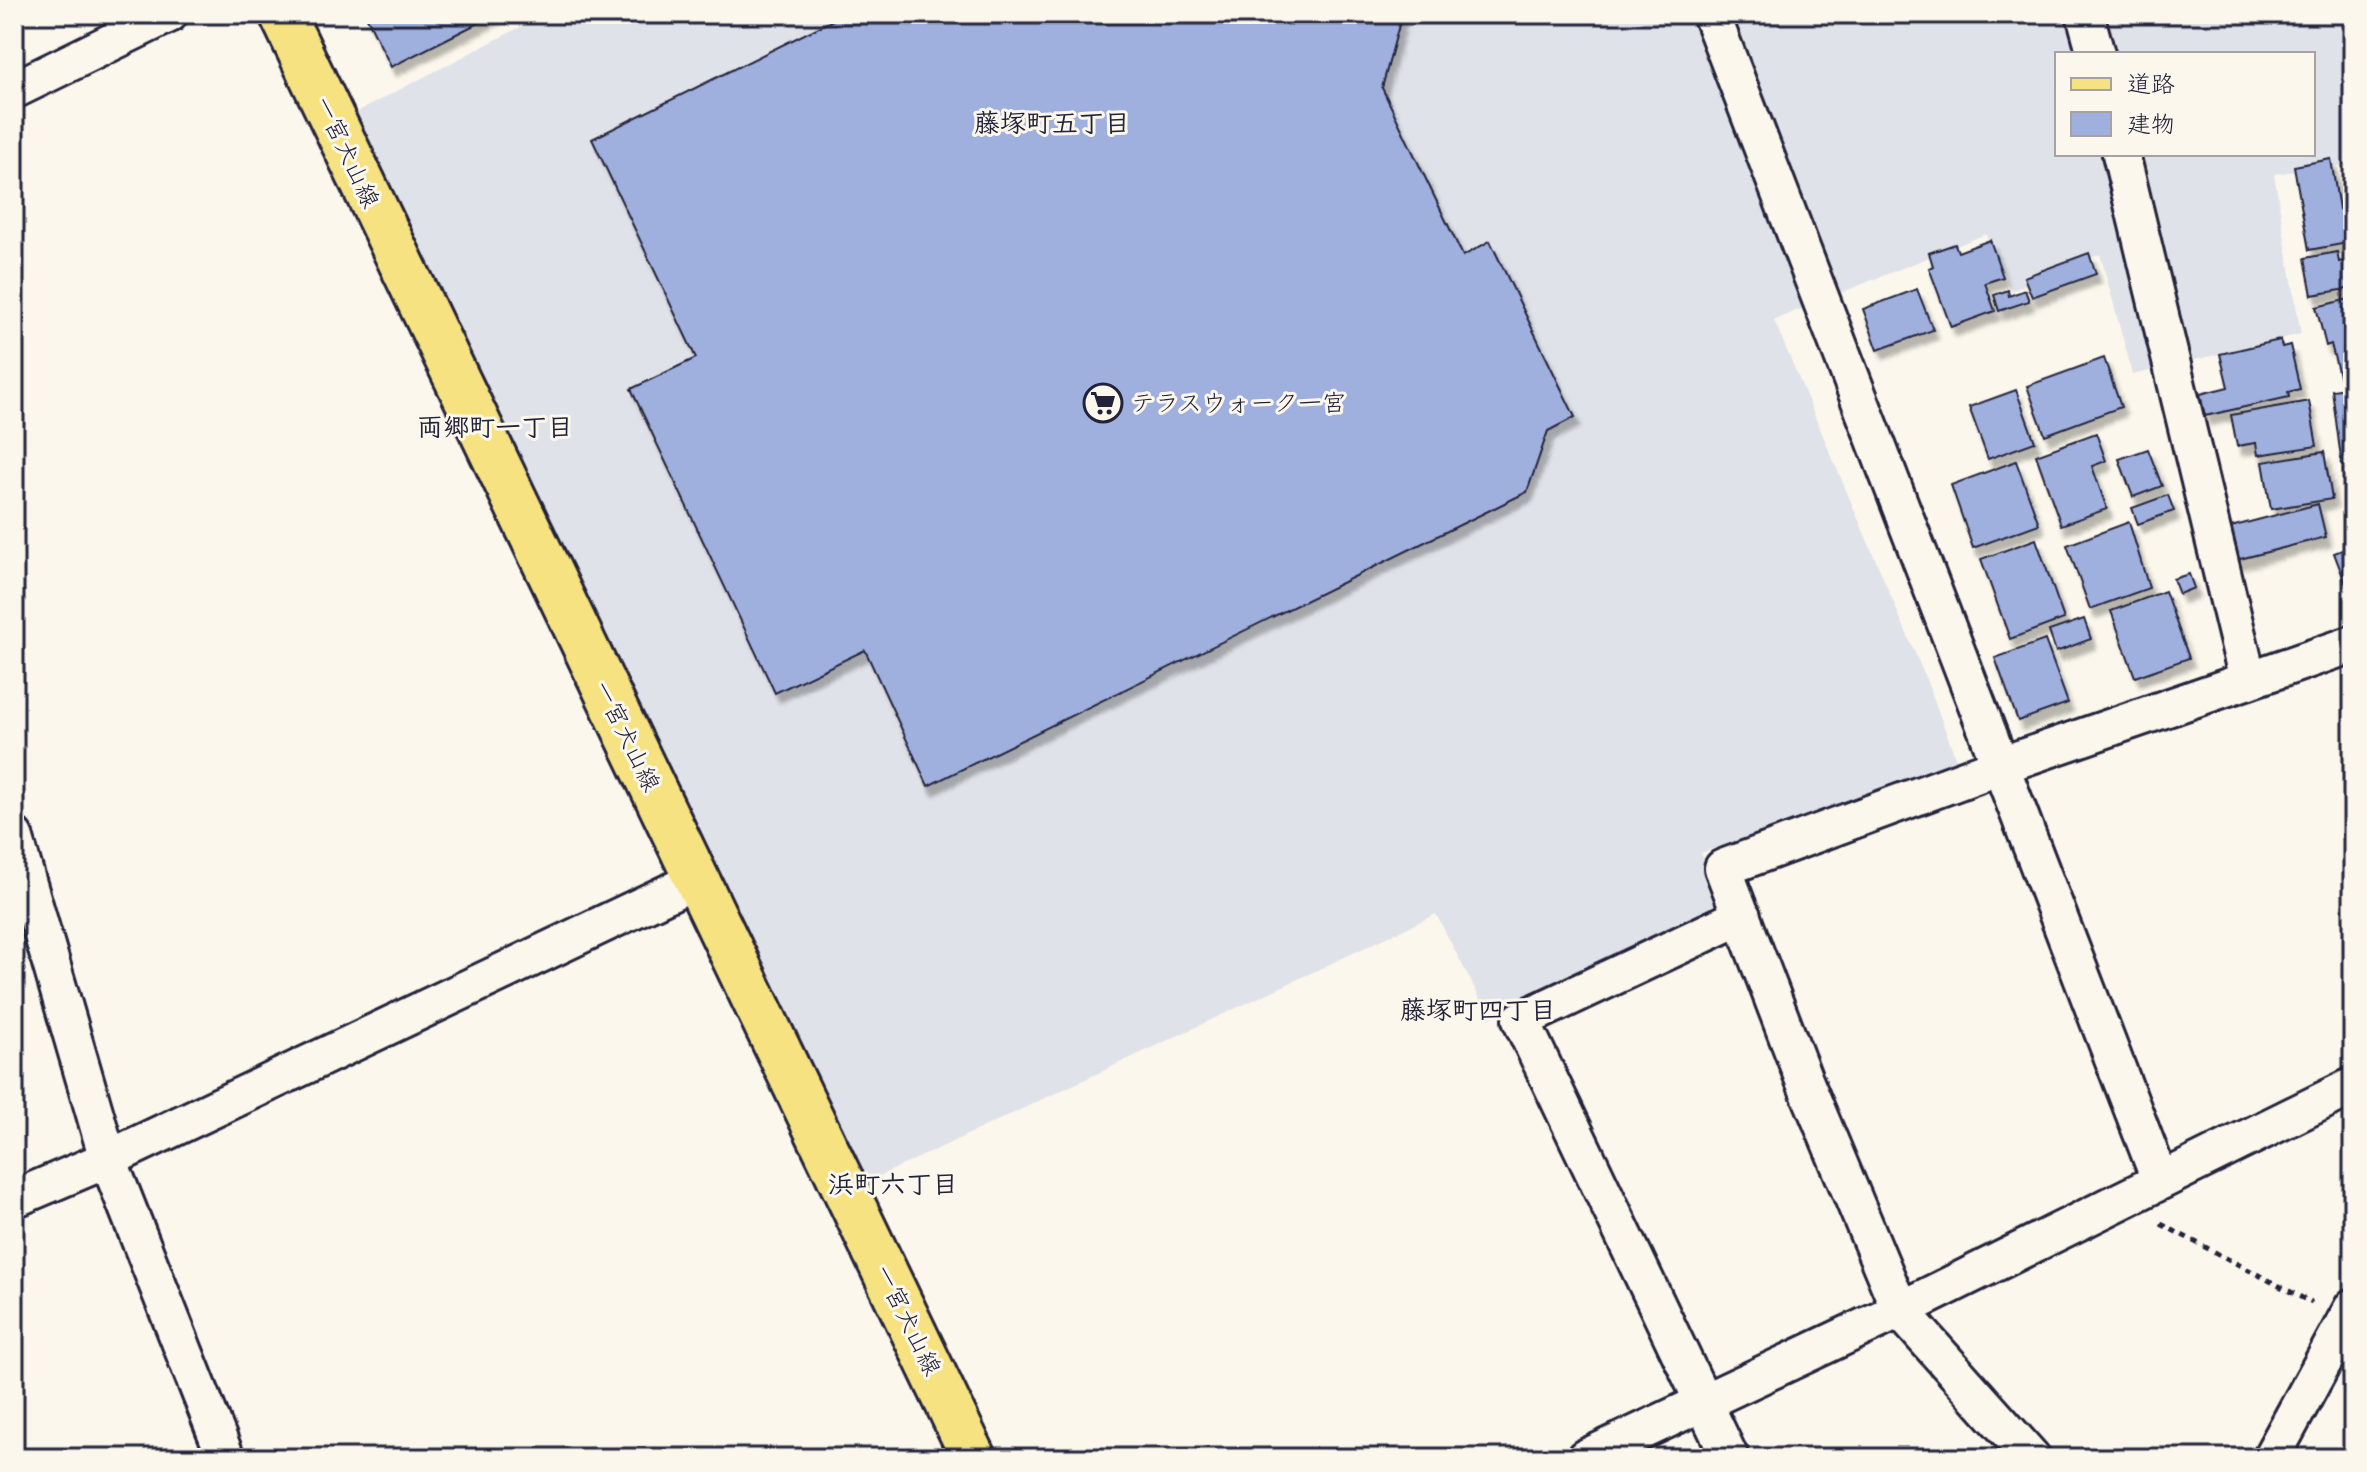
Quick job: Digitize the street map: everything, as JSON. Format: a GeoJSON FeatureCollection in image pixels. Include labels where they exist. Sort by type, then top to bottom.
{"type":"FeatureCollection","features":[{"type":"Feature","properties":{"kind":"main road","name":"一宮犬山線"},"geometry":{"type":"LineString","coordinates":[[282,14],[974,1458]]}},
{"type":"Feature","properties":{"kind":"street"},"geometry":{"type":"LineString","coordinates":[[14,90],[169,14]]}},
{"type":"Feature","properties":{"kind":"street"},"geometry":{"type":"LineString","coordinates":[[1711,14],[2160,1180]]}},
{"type":"Feature","properties":{"kind":"street"},"geometry":{"type":"LineString","coordinates":[[2085,14],[2095,52]]}},
{"type":"Feature","properties":{"kind":"street"},"geometry":{"type":"LineString","coordinates":[[2121,156],[2248,680]]}},
{"type":"Feature","properties":{"kind":"street"},"geometry":{"type":"LineString","coordinates":[[2032,1458],[1900,1310],[1804,1080],[1723,868],[2002,765],[2353,644]]}},
{"type":"Feature","properties":{"kind":"street"},"geometry":{"type":"LineString","coordinates":[[14,836],[108,1159],[226,1458]]}},
{"type":"Feature","properties":{"kind":"street"},"geometry":{"type":"LineString","coordinates":[[14,1199],[108,1159],[696,880]]}},
{"type":"Feature","properties":{"kind":"street"},"geometry":{"type":"LineString","coordinates":[[1730,1458],[1521,1020],[1742,916]]}},
{"type":"Feature","properties":{"kind":"street"},"geometry":{"type":"LineString","coordinates":[[1585,1458],[1900,1310],[2353,1086]]}},
{"type":"Feature","properties":{"kind":"street"},"geometry":{"type":"LineString","coordinates":[[2271,1458],[2350,1314]]}},
{"type":"Feature","properties":{"kind":"path"},"geometry":{"type":"LineString","coordinates":[[2117,1201],[2350,1314]]}},
{"type":"Feature","properties":{"kind":"shaded area","name":"テラスウォーク一宮"},"geometry":{"type":"Polygon","coordinates":[[[527,14],[2353,14],[2353,164],[2274,174],[2301,334],[2133,375],[2100,254],[2011,291],[1986,234],[1774,320],[1926,679],[1958,764],[1701,853],[1723,908],[1490,1018],[1436,914],[867,1182],[339,121],[530,22],[527,14]]]}},
{"type":"Feature","properties":{"kind":"building"},"geometry":{"type":"Polygon","coordinates":[[[365,14],[496,14],[391,67],[365,14]]]}},
{"type":"Feature","properties":{"kind":"building","name":"テラスウォーク一宮"},"geometry":{"type":"Polygon","coordinates":[[[845,14],[1402,14],[1382,88],[1463,256],[1490,241],[1575,417],[1548,431],[1527,492],[928,786],[865,650],[775,693],[631,389],[696,358],[592,139],[845,14]]]}},
{"type":"Feature","properties":{"kind":"building"},"geometry":{"type":"Polygon","coordinates":[[[2331,159],[2339,209],[2353,207],[2353,242],[2309,250],[2294,166],[2331,159]]]}},
{"type":"Feature","properties":{"kind":"building"},"geometry":{"type":"Polygon","coordinates":[[[1990,240],[2003,277],[1985,283],[1995,311],[1951,327],[1929,268],[1933,266],[1929,253],[1955,244],[1958,252],[1990,240]]]}},
{"type":"Feature","properties":{"kind":"building"},"geometry":{"type":"Polygon","coordinates":[[[2337,252],[2339,262],[2353,259],[2353,288],[2312,295],[2305,258],[2337,252]]]}},
{"type":"Feature","properties":{"kind":"building"},"geometry":{"type":"Polygon","coordinates":[[[2089,253],[2096,274],[2032,297],[2024,277],[2089,253]]]}},
{"type":"Feature","properties":{"kind":"building"},"geometry":{"type":"Polygon","coordinates":[[[1917,289],[1933,330],[1878,350],[1863,309],[1917,289]]]}},
{"type":"Feature","properties":{"kind":"building"},"geometry":{"type":"Polygon","coordinates":[[[2008,290],[2009,296],[2025,290],[2029,301],[1999,311],[1994,295],[2008,290]]]}},
{"type":"Feature","properties":{"kind":"building"},"geometry":{"type":"Polygon","coordinates":[[[2353,298],[2353,380],[2341,383],[2331,344],[2326,346],[2316,307],[2353,298]]]}},
{"type":"Feature","properties":{"kind":"building"},"geometry":{"type":"Polygon","coordinates":[[[2280,340],[2282,347],[2290,345],[2300,389],[2288,392],[2289,397],[2205,416],[2200,394],[2228,387],[2220,354],[2280,340]]]}},
{"type":"Feature","properties":{"kind":"building"},"geometry":{"type":"Polygon","coordinates":[[[2104,358],[2121,407],[2045,435],[2027,386],[2104,358]]]}},
{"type":"Feature","properties":{"kind":"building"},"geometry":{"type":"Polygon","coordinates":[[[2353,387],[2353,465],[2342,466],[2332,390],[2353,387]]]}},
{"type":"Feature","properties":{"kind":"building"},"geometry":{"type":"Polygon","coordinates":[[[2016,390],[2035,442],[1988,459],[1969,407],[2016,390]]]}},
{"type":"Feature","properties":{"kind":"building"},"geometry":{"type":"Polygon","coordinates":[[[2309,401],[2317,446],[2258,455],[2256,443],[2237,446],[2231,415],[2309,401]]]}},
{"type":"Feature","properties":{"kind":"building"},"geometry":{"type":"Polygon","coordinates":[[[2096,433],[2106,461],[2092,466],[2107,509],[2061,525],[2036,455],[2096,433]]]}},
{"type":"Feature","properties":{"kind":"building"},"geometry":{"type":"Polygon","coordinates":[[[2148,449],[2162,486],[2133,497],[2119,459],[2148,449]]]}},
{"type":"Feature","properties":{"kind":"building"},"geometry":{"type":"Polygon","coordinates":[[[2324,452],[2332,499],[2271,509],[2263,462],[2324,452]]]}},
{"type":"Feature","properties":{"kind":"building"},"geometry":{"type":"Polygon","coordinates":[[[2016,461],[2039,524],[1973,548],[1951,485],[2016,461]]]}},
{"type":"Feature","properties":{"kind":"building"},"geometry":{"type":"Polygon","coordinates":[[[2353,469],[2353,524],[2350,525],[2343,470],[2353,469]]]}},
{"type":"Feature","properties":{"kind":"building"},"geometry":{"type":"Polygon","coordinates":[[[2168,495],[2174,511],[2138,524],[2132,508],[2168,495]]]}},
{"type":"Feature","properties":{"kind":"building"},"geometry":{"type":"Polygon","coordinates":[[[2318,504],[2326,537],[2236,560],[2227,528],[2318,504]]]}},
{"type":"Feature","properties":{"kind":"building"},"geometry":{"type":"Polygon","coordinates":[[[2129,522],[2149,588],[2090,609],[2067,545],[2129,522]]]}},
{"type":"Feature","properties":{"kind":"building"},"geometry":{"type":"Polygon","coordinates":[[[2036,539],[2064,619],[2010,639],[1981,559],[2036,539]]]}},
{"type":"Feature","properties":{"kind":"building"},"geometry":{"type":"Polygon","coordinates":[[[2353,546],[2353,596],[2351,597],[2334,553],[2353,546]]]}},
{"type":"Feature","properties":{"kind":"building"},"geometry":{"type":"Polygon","coordinates":[[[2189,574],[2194,588],[2179,594],[2173,579],[2189,574]]]}},
{"type":"Feature","properties":{"kind":"building"},"geometry":{"type":"Polygon","coordinates":[[[2165,591],[2189,658],[2135,677],[2111,611],[2165,591]]]}},
{"type":"Feature","properties":{"kind":"building"},"geometry":{"type":"Polygon","coordinates":[[[2084,619],[2091,639],[2056,652],[2049,631],[2084,619]]]}},
{"type":"Feature","properties":{"kind":"building"},"geometry":{"type":"Polygon","coordinates":[[[2045,640],[2068,703],[2018,721],[1995,658],[2045,640]]]}},
{"type":"Feature","properties":{"kind":"place","name":"テラスウォーク一宮"},"geometry":{"type":"Point","coordinates":[1103,403]}},
{"type":"Feature","properties":{"kind":"district","name":"藤塚町五丁目"},"geometry":{"type":"Point","coordinates":[1052,123]}},
{"type":"Feature","properties":{"kind":"district","name":"両郷町一丁目"},"geometry":{"type":"Point","coordinates":[495,427]}},
{"type":"Feature","properties":{"kind":"district","name":"藤塚町四丁目"},"geometry":{"type":"Point","coordinates":[1478,1010]}},
{"type":"Feature","properties":{"kind":"district","name":"浜町六丁目"},"geometry":{"type":"Point","coordinates":[893,1184]}}]}
